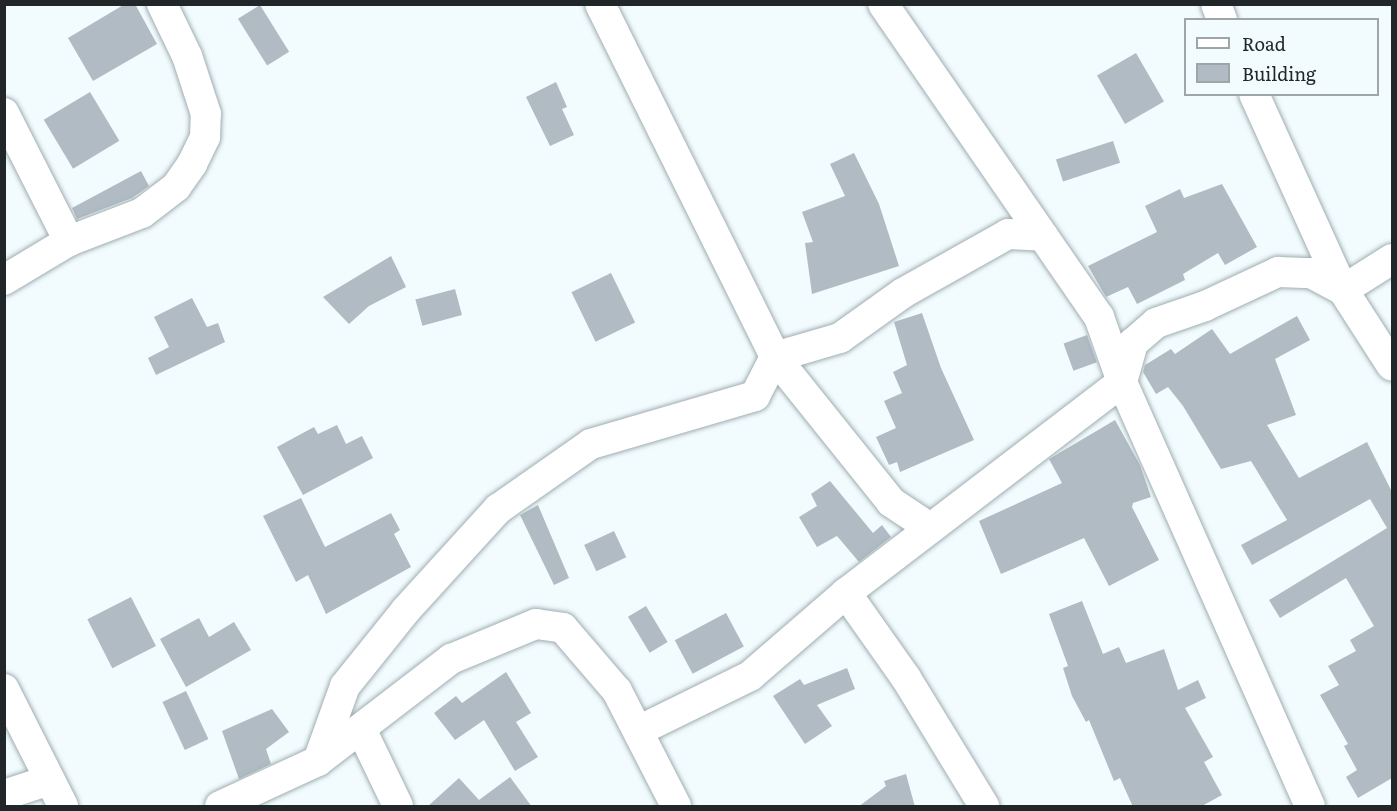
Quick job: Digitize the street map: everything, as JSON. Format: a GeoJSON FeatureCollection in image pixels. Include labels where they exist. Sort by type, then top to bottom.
{"type":"FeatureCollection","features":[{"type":"Feature","properties":{"kind":"street"},"geometry":{"type":"LineString","coordinates":[[4,280],[69,241],[151,207],[176,187],[205,137],[206,114],[187,56],[162,4]]}},
{"type":"Feature","properties":{"kind":"street"},"geometry":{"type":"LineString","coordinates":[[600,4],[775,357],[891,502],[930,528]]}},
{"type":"Feature","properties":{"kind":"street"},"geometry":{"type":"LineString","coordinates":[[883,4],[1099,317],[1122,382],[1310,807]]}},
{"type":"Feature","properties":{"kind":"street"},"geometry":{"type":"LineString","coordinates":[[1255,96],[1343,290],[1392,366]]}},
{"type":"Feature","properties":{"kind":"street"},"geometry":{"type":"LineString","coordinates":[[4,113],[69,241]]}},
{"type":"Feature","properties":{"kind":"street"},"geometry":{"type":"LineString","coordinates":[[318,760],[345,686],[406,610],[498,509],[591,444],[755,396],[775,357],[840,338],[903,293],[1008,234],[1043,236]]}},
{"type":"Feature","properties":{"kind":"street"},"geometry":{"type":"LineString","coordinates":[[1343,290],[1392,259]]}},
{"type":"Feature","properties":{"kind":"street"},"geometry":{"type":"LineString","coordinates":[[640,729],[750,676],[846,593],[1122,382],[1133,343],[1156,323],[1204,306],[1278,272],[1311,273],[1343,290]]}},
{"type":"Feature","properties":{"kind":"street"},"geometry":{"type":"LineString","coordinates":[[846,593],[906,678],[984,807]]}},
{"type":"Feature","properties":{"kind":"street"},"geometry":{"type":"LineString","coordinates":[[220,807],[318,760],[451,659],[499,636],[536,624],[563,628],[617,691],[640,729],[676,807]]}},
{"type":"Feature","properties":{"kind":"street"},"geometry":{"type":"LineString","coordinates":[[4,689],[56,794],[4,795]]}},
{"type":"Feature","properties":{"kind":"street"},"geometry":{"type":"LineString","coordinates":[[361,729],[398,807]]}},
{"type":"Feature","properties":{"kind":"building"},"geometry":{"type":"Polygon","coordinates":[[[125,4],[135,4],[157,44],[93,81],[68,38],[125,4]]]}},
{"type":"Feature","properties":{"kind":"building"},"geometry":{"type":"Polygon","coordinates":[[[260,5],[289,52],[267,65],[238,19],[260,5]]]}},
{"type":"Feature","properties":{"kind":"building"},"geometry":{"type":"Polygon","coordinates":[[[1136,53],[1164,101],[1125,124],[1097,76],[1136,53]]]}},
{"type":"Feature","properties":{"kind":"building"},"geometry":{"type":"Polygon","coordinates":[[[556,82],[567,107],[562,109],[574,135],[550,146],[526,97],[556,82]]]}},
{"type":"Feature","properties":{"kind":"building"},"geometry":{"type":"Polygon","coordinates":[[[90,92],[119,141],[73,169],[44,120],[90,92]]]}},
{"type":"Feature","properties":{"kind":"building"},"geometry":{"type":"Polygon","coordinates":[[[1113,141],[1120,163],[1063,181],[1056,160],[1113,141]]]}},
{"type":"Feature","properties":{"kind":"building"},"geometry":{"type":"Polygon","coordinates":[[[854,153],[879,204],[899,266],[812,294],[805,243],[813,242],[802,212],[845,196],[830,164],[854,153]]]}},
{"type":"Feature","properties":{"kind":"building"},"geometry":{"type":"Polygon","coordinates":[[[141,171],[149,186],[132,198],[77,219],[72,208],[141,171]]]}},
{"type":"Feature","properties":{"kind":"building"},"geometry":{"type":"Polygon","coordinates":[[[1222,184],[1257,247],[1225,265],[1218,253],[1183,274],[1185,280],[1137,304],[1128,287],[1106,297],[1088,266],[1157,232],[1145,206],[1180,189],[1184,198],[1222,184]]]}},
{"type":"Feature","properties":{"kind":"building"},"geometry":{"type":"Polygon","coordinates":[[[391,256],[406,287],[369,306],[349,324],[323,297],[391,256]]]}},
{"type":"Feature","properties":{"kind":"building"},"geometry":{"type":"Polygon","coordinates":[[[611,273],[635,322],[596,342],[571,292],[611,273]]]}},
{"type":"Feature","properties":{"kind":"building"},"geometry":{"type":"Polygon","coordinates":[[[455,289],[462,315],[422,326],[415,300],[455,289]]]}},
{"type":"Feature","properties":{"kind":"building"},"geometry":{"type":"Polygon","coordinates":[[[192,298],[207,327],[218,323],[225,342],[156,375],[148,358],[169,347],[154,317],[192,298]]]}},
{"type":"Feature","properties":{"kind":"building"},"geometry":{"type":"Polygon","coordinates":[[[922,313],[941,368],[974,440],[900,472],[897,462],[889,465],[876,437],[896,428],[884,401],[902,393],[893,372],[907,365],[894,322],[922,313]]]}},
{"type":"Feature","properties":{"kind":"building"},"geometry":{"type":"Polygon","coordinates":[[[1297,316],[1310,340],[1275,359],[1296,415],[1267,425],[1299,478],[1367,442],[1392,492],[1392,778],[1358,798],[1346,777],[1357,770],[1344,746],[1348,744],[1320,695],[1339,685],[1328,666],[1356,651],[1350,640],[1374,626],[1346,578],[1280,618],[1269,600],[1387,528],[1370,499],[1252,565],[1241,545],[1287,520],[1251,461],[1221,469],[1183,406],[1168,387],[1156,394],[1143,372],[1145,365],[1171,349],[1175,354],[1212,329],[1230,354],[1297,316]]]}},
{"type":"Feature","properties":{"kind":"building"},"geometry":{"type":"Polygon","coordinates":[[[1087,335],[1097,362],[1073,371],[1064,344],[1087,335]]]}},
{"type":"Feature","properties":{"kind":"building"},"geometry":{"type":"Polygon","coordinates":[[[1115,420],[1140,465],[1151,497],[1133,503],[1132,507],[1159,560],[1109,586],[1084,538],[1001,574],[979,521],[1062,483],[1049,459],[1115,420]]]}},
{"type":"Feature","properties":{"kind":"building"},"geometry":{"type":"Polygon","coordinates":[[[337,425],[346,444],[362,436],[373,458],[303,495],[277,447],[314,427],[318,434],[337,425]]]}},
{"type":"Feature","properties":{"kind":"building"},"geometry":{"type":"Polygon","coordinates":[[[830,481],[873,533],[882,525],[891,537],[859,562],[837,536],[817,547],[799,517],[817,506],[811,494],[830,481]]]}},
{"type":"Feature","properties":{"kind":"building"},"geometry":{"type":"Polygon","coordinates":[[[301,498],[325,547],[391,513],[400,530],[394,534],[411,567],[326,614],[308,575],[296,582],[263,516],[301,498]]]}},
{"type":"Feature","properties":{"kind":"building"},"geometry":{"type":"Polygon","coordinates":[[[538,505],[569,578],[554,585],[520,515],[538,505]]]}},
{"type":"Feature","properties":{"kind":"building"},"geometry":{"type":"Polygon","coordinates":[[[614,531],[626,557],[596,571],[584,545],[614,531]]]}},
{"type":"Feature","properties":{"kind":"building"},"geometry":{"type":"Polygon","coordinates":[[[131,597],[156,646],[112,668],[87,619],[131,597]]]}},
{"type":"Feature","properties":{"kind":"building"},"geometry":{"type":"Polygon","coordinates":[[[1082,601],[1103,654],[1119,647],[1126,663],[1164,649],[1178,690],[1198,680],[1206,698],[1185,708],[1213,757],[1204,762],[1222,795],[1200,807],[1133,807],[1120,778],[1114,781],[1089,720],[1086,722],[1072,696],[1063,668],[1068,666],[1049,614],[1082,601]]]}},
{"type":"Feature","properties":{"kind":"building"},"geometry":{"type":"Polygon","coordinates":[[[646,606],[668,642],[650,653],[628,617],[646,606]]]}},
{"type":"Feature","properties":{"kind":"building"},"geometry":{"type":"Polygon","coordinates":[[[726,613],[744,647],[693,674],[675,640],[726,613]]]}},
{"type":"Feature","properties":{"kind":"building"},"geometry":{"type":"Polygon","coordinates":[[[199,618],[209,637],[234,622],[251,650],[186,687],[160,639],[199,618]]]}},
{"type":"Feature","properties":{"kind":"building"},"geometry":{"type":"Polygon","coordinates":[[[847,668],[855,689],[817,705],[832,726],[805,744],[773,696],[800,679],[804,685],[847,668]]]}},
{"type":"Feature","properties":{"kind":"building"},"geometry":{"type":"Polygon","coordinates":[[[506,672],[531,713],[516,722],[538,757],[515,771],[484,720],[455,740],[434,713],[456,696],[462,703],[506,672]]]}},
{"type":"Feature","properties":{"kind":"building"},"geometry":{"type":"Polygon","coordinates":[[[186,691],[208,739],[185,750],[162,702],[186,691]]]}},
{"type":"Feature","properties":{"kind":"building"},"geometry":{"type":"Polygon","coordinates":[[[272,709],[289,732],[266,749],[271,764],[239,779],[222,731],[272,709]]]}},
{"type":"Feature","properties":{"kind":"building"},"geometry":{"type":"Polygon","coordinates":[[[906,774],[915,807],[858,807],[886,786],[884,781],[906,774]]]}},
{"type":"Feature","properties":{"kind":"building"},"geometry":{"type":"Polygon","coordinates":[[[510,777],[532,807],[427,807],[459,778],[479,800],[510,777]]]}}]}
